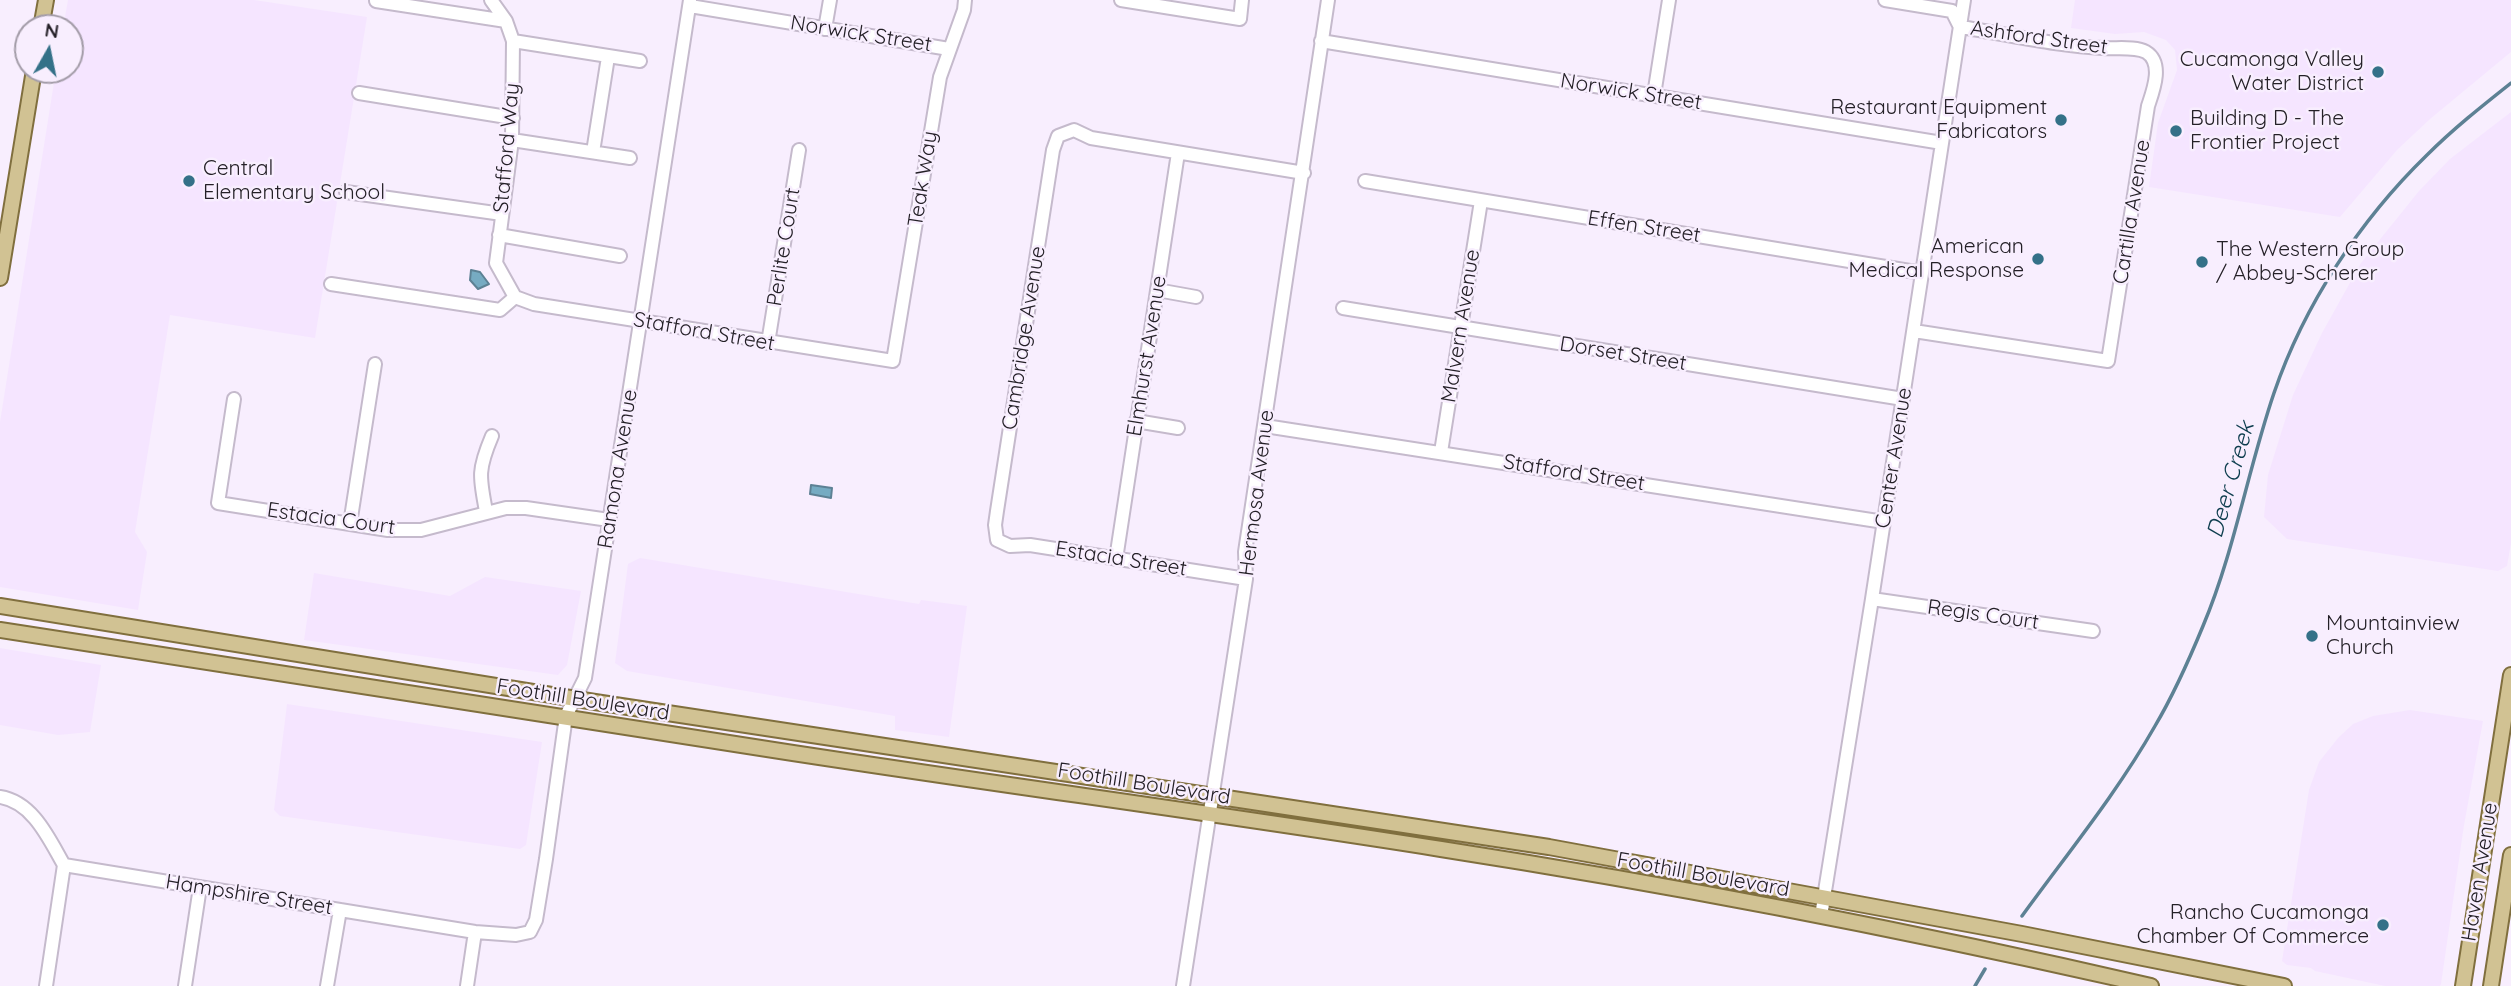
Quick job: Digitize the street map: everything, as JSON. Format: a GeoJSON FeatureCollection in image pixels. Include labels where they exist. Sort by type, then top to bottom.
{"type":"FeatureCollection","features":[{"type":"Feature","properties":{"kind":"main road"},"geometry":{"type":"LineString","coordinates":[[0,278],[32,84]]}},
{"type":"Feature","properties":{"kind":"main road","name":"Foothill Boulevard"},"geometry":{"type":"LineString","coordinates":[[0,606],[573,699],[1535,845],[1824,897],[2284,986]]}},
{"type":"Feature","properties":{"kind":"main road","name":"Foothill Boulevard"},"geometry":{"type":"LineString","coordinates":[[0,630],[566,716],[783,752],[1445,849],[1936,938],[2151,986]]}},
{"type":"Feature","properties":{"kind":"main road","name":"Haven Avenue"},"geometry":{"type":"LineString","coordinates":[[2463,986],[2511,675]]}},
{"type":"Feature","properties":{"kind":"main road","name":"Haven Avenue"},"geometry":{"type":"LineString","coordinates":[[2491,986],[2511,855]]}},
{"type":"Feature","properties":{"kind":"street","name":"Stafford Way"},"geometry":{"type":"LineString","coordinates":[[491,0],[506,21],[513,41],[512,140],[496,263],[516,297]]}},
{"type":"Feature","properties":{"kind":"street"},"geometry":{"type":"LineString","coordinates":[[825,29],[830,0]]}},
{"type":"Feature","properties":{"kind":"street","name":"Teak Way"},"geometry":{"type":"LineString","coordinates":[[893,361],[940,77],[964,10],[965,0]]}},
{"type":"Feature","properties":{"kind":"street"},"geometry":{"type":"LineString","coordinates":[[1121,0],[1240,19],[1242,0]]}},
{"type":"Feature","properties":{"kind":"street","name":"Hermosa Avenue"},"geometry":{"type":"LineString","coordinates":[[1183,986],[1246,579],[1245,552],[1328,0]]}},
{"type":"Feature","properties":{"kind":"street"},"geometry":{"type":"LineString","coordinates":[[1654,95],[1669,0]]}},
{"type":"Feature","properties":{"kind":"street","name":"Ashford Street"},"geometry":{"type":"LineString","coordinates":[[1885,0],[1952,11],[1960,27],[2090,47],[2136,49],[2147,52],[2156,64]]}},
{"type":"Feature","properties":{"kind":"street","name":"Center Avenue"},"geometry":{"type":"LineString","coordinates":[[1821,916],[1964,0]]}},
{"type":"Feature","properties":{"kind":"street"},"geometry":{"type":"LineString","coordinates":[[376,1],[407,3],[506,21]]}},
{"type":"Feature","properties":{"kind":"street","name":"Norwick Street"},"geometry":{"type":"LineString","coordinates":[[690,3],[949,49]]}},
{"type":"Feature","properties":{"kind":"street","name":"Ramona Avenue"},"geometry":{"type":"LineString","coordinates":[[530,932],[536,920],[566,716],[585,678],[690,3]]}},
{"type":"Feature","properties":{"kind":"street"},"geometry":{"type":"LineString","coordinates":[[513,41],[640,61]]}},
{"type":"Feature","properties":{"kind":"street","name":"Norwick Street"},"geometry":{"type":"LineString","coordinates":[[1321,41],[1942,143]]}},
{"type":"Feature","properties":{"kind":"street"},"geometry":{"type":"LineString","coordinates":[[593,152],[608,57]]}},
{"type":"Feature","properties":{"kind":"street","name":"Cartilla Avenue"},"geometry":{"type":"LineString","coordinates":[[1914,331],[2108,361],[2156,64]]}},
{"type":"Feature","properties":{"kind":"street"},"geometry":{"type":"LineString","coordinates":[[359,93],[513,118]]}},
{"type":"Feature","properties":{"kind":"street","name":"Cambridge Avenue"},"geometry":{"type":"LineString","coordinates":[[997,540],[997,511],[1053,150],[1058,136],[1074,130],[1091,138],[1178,153]]}},
{"type":"Feature","properties":{"kind":"street"},"geometry":{"type":"LineString","coordinates":[[512,140],[630,158]]}},
{"type":"Feature","properties":{"kind":"street","name":"Perlite Court"},"geometry":{"type":"LineString","coordinates":[[768,343],[799,150]]}},
{"type":"Feature","properties":{"kind":"street"},"geometry":{"type":"LineString","coordinates":[[1178,153],[1304,173]]}},
{"type":"Feature","properties":{"kind":"street","name":"Elmhurst Avenue"},"geometry":{"type":"LineString","coordinates":[[1116,559],[1178,153]]}},
{"type":"Feature","properties":{"kind":"street","name":"Effen Street"},"geometry":{"type":"LineString","coordinates":[[1365,181],[1923,273]]}},
{"type":"Feature","properties":{"kind":"street"},"geometry":{"type":"LineString","coordinates":[[346,192],[502,214]]}},
{"type":"Feature","properties":{"kind":"street","name":"Malvern Avenue"},"geometry":{"type":"LineString","coordinates":[[1441,452],[1482,201]]}},
{"type":"Feature","properties":{"kind":"street"},"geometry":{"type":"LineString","coordinates":[[499,235],[620,256]]}},
{"type":"Feature","properties":{"kind":"street"},"geometry":{"type":"LineString","coordinates":[[331,284],[500,310],[516,297]]}},
{"type":"Feature","properties":{"kind":"street"},"geometry":{"type":"LineString","coordinates":[[1157,290],[1196,297]]}},
{"type":"Feature","properties":{"kind":"street","name":"Stafford Street"},"geometry":{"type":"LineString","coordinates":[[516,297],[534,304],[893,361]]}},
{"type":"Feature","properties":{"kind":"street","name":"Dorset Street"},"geometry":{"type":"LineString","coordinates":[[1343,307],[1903,400]]}},
{"type":"Feature","properties":{"kind":"street"},"geometry":{"type":"LineString","coordinates":[[349,524],[375,364]]}},
{"type":"Feature","properties":{"kind":"street","name":"Estacia Court"},"geometry":{"type":"LineString","coordinates":[[234,399],[218,503],[388,530],[421,530],[450,524],[486,511],[506,508],[526,508],[609,520]]}},
{"type":"Feature","properties":{"kind":"street"},"geometry":{"type":"LineString","coordinates":[[1136,421],[1178,428]]}},
{"type":"Feature","properties":{"kind":"street","name":"Stafford Street"},"geometry":{"type":"LineString","coordinates":[[1265,426],[1884,522]]}},
{"type":"Feature","properties":{"kind":"street"},"geometry":{"type":"LineString","coordinates":[[486,511],[479,479],[481,462],[492,436]]}},
{"type":"Feature","properties":{"kind":"street","name":"Estacia Street"},"geometry":{"type":"LineString","coordinates":[[997,540],[1010,546],[1030,545],[1246,579]]}},
{"type":"Feature","properties":{"kind":"street","name":"Regis Court"},"geometry":{"type":"LineString","coordinates":[[1872,599],[2093,631]]}},
{"type":"Feature","properties":{"kind":"street"},"geometry":{"type":"LineString","coordinates":[[0,797],[7,798],[29,811],[64,865],[46,986]]}},
{"type":"Feature","properties":{"kind":"street","name":"Hampshire Street"},"geometry":{"type":"LineString","coordinates":[[64,865],[475,932],[516,935],[530,932]]}},
{"type":"Feature","properties":{"kind":"street"},"geometry":{"type":"LineString","coordinates":[[185,986],[200,887]]}},
{"type":"Feature","properties":{"kind":"street"},"geometry":{"type":"LineString","coordinates":[[327,986],[340,910]]}},
{"type":"Feature","properties":{"kind":"street"},"geometry":{"type":"LineString","coordinates":[[467,986],[475,932]]}},
{"type":"Feature","properties":{"kind":"shaded area","name":"Central Elementary School"},"geometry":{"type":"Polygon","coordinates":[[[68,0],[254,0],[367,17],[315,338],[170,315],[135,532],[147,552],[138,610],[0,587],[0,422],[54,84],[84,84],[84,14],[66,14],[68,0]]]}},
{"type":"Feature","properties":{"kind":"shaded area","name":"Cucamonga Valley Water District"},"geometry":{"type":"Polygon","coordinates":[[[2075,0],[2511,0],[2511,52],[2397,150],[2340,217],[2149,187],[2158,123],[2177,70],[2175,50],[2166,40],[2144,32],[2115,34],[2071,28],[2075,0]]]}},
{"type":"Feature","properties":{"kind":"shaded area"},"geometry":{"type":"Polygon","coordinates":[[[2511,112],[2511,543],[2507,566],[2498,571],[2287,539],[2264,517],[2268,475],[2293,395],[2322,333],[2361,263],[2419,191],[2450,159],[2511,112]]]}},
{"type":"Feature","properties":{"kind":"shaded area"},"geometry":{"type":"Polygon","coordinates":[[[640,558],[919,604],[921,600],[967,606],[949,737],[895,730],[895,716],[627,671],[615,663],[628,564],[640,558]]]}},
{"type":"Feature","properties":{"kind":"shaded area"},"geometry":{"type":"Polygon","coordinates":[[[314,573],[450,596],[485,577],[581,591],[567,665],[558,675],[304,640],[314,573]]]}},
{"type":"Feature","properties":{"kind":"shaded area"},"geometry":{"type":"Polygon","coordinates":[[[0,648],[101,665],[90,732],[58,735],[0,725],[0,648]]]}},
{"type":"Feature","properties":{"kind":"shaded area"},"geometry":{"type":"Polygon","coordinates":[[[287,704],[542,742],[526,845],[520,849],[280,816],[274,810],[287,704]]]}},
{"type":"Feature","properties":{"kind":"shaded area"},"geometry":{"type":"Polygon","coordinates":[[[2410,710],[2483,721],[2464,825],[2441,984],[2385,986],[2287,965],[2282,961],[2309,790],[2319,762],[2353,724],[2373,716],[2410,710]]]}},
{"type":"Feature","properties":{"kind":"water"},"geometry":{"type":"Polygon","coordinates":[[[471,270],[480,272],[489,284],[478,289],[470,280],[471,270]]]}},
{"type":"Feature","properties":{"kind":"water"},"geometry":{"type":"Polygon","coordinates":[[[811,485],[832,488],[831,498],[810,494],[811,485]]]}},
{"type":"Feature","properties":{"kind":"waterway","name":"Deer Creek"},"geometry":{"type":"LineString","coordinates":[[2022,916],[2125,775],[2181,677],[2224,569],[2274,393],[2286,360],[2318,296],[2357,236],[2402,180],[2447,136],[2511,83]]}},
{"type":"Feature","properties":{"kind":"waterway","name":"Deer Creek"},"geometry":{"type":"LineString","coordinates":[[1975,986],[1985,969]]}},
{"type":"Feature","properties":{"kind":"place","name":"Cucamonga Valley Water District"},"geometry":{"type":"Point","coordinates":[2378,72]}},
{"type":"Feature","properties":{"kind":"place","name":"Restaurant Equipment Fabricators"},"geometry":{"type":"Point","coordinates":[2061,120]}},
{"type":"Feature","properties":{"kind":"place","name":"Building D - The Frontier Project"},"geometry":{"type":"Point","coordinates":[2176,131]}},
{"type":"Feature","properties":{"kind":"place","name":"Central Elementary School"},"geometry":{"type":"Point","coordinates":[189,181]}},
{"type":"Feature","properties":{"kind":"place","name":"American Medical Response"},"geometry":{"type":"Point","coordinates":[2038,259]}},
{"type":"Feature","properties":{"kind":"place","name":"The Western Group / Abbey-Scherer"},"geometry":{"type":"Point","coordinates":[2202,262]}},
{"type":"Feature","properties":{"kind":"place","name":"Mountainview Church"},"geometry":{"type":"Point","coordinates":[2312,636]}},
{"type":"Feature","properties":{"kind":"place","name":"Rancho Cucamonga Chamber Of Commerce"},"geometry":{"type":"Point","coordinates":[2383,925]}}]}
